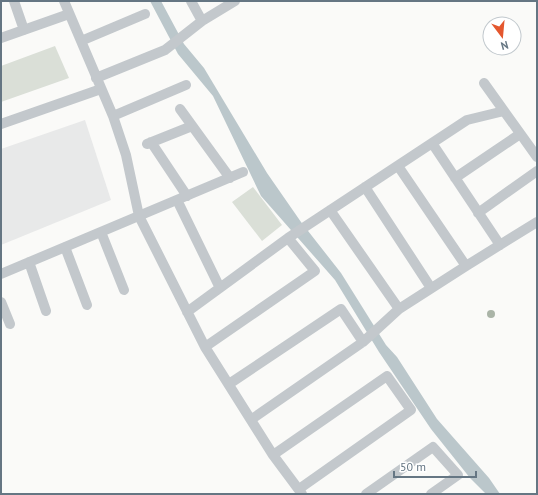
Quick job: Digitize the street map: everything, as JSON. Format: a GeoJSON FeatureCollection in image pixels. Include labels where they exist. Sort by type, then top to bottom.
{"type":"FeatureCollection","features":[{"type":"Feature","properties":{"kind":"street"},"geometry":{"type":"LineString","coordinates":[[14,1],[24,30]]}},
{"type":"Feature","properties":{"kind":"street"},"geometry":{"type":"LineString","coordinates":[[191,1],[202,21]]}},
{"type":"Feature","properties":{"kind":"street"},"geometry":{"type":"LineString","coordinates":[[96,78],[165,50],[202,21],[235,1]]}},
{"type":"Feature","properties":{"kind":"street"},"geometry":{"type":"LineString","coordinates":[[67,2],[69,14],[113,116],[126,155],[139,216],[205,348],[252,419],[273,455],[300,492],[411,410],[387,376],[273,455]]}},
{"type":"Feature","properties":{"kind":"street"},"geometry":{"type":"LineString","coordinates":[[1,38],[69,14]]}},
{"type":"Feature","properties":{"kind":"street"},"geometry":{"type":"LineString","coordinates":[[81,42],[145,14]]}},
{"type":"Feature","properties":{"kind":"street"},"geometry":{"type":"LineString","coordinates":[[484,83],[537,157]]}},
{"type":"Feature","properties":{"kind":"street"},"geometry":{"type":"LineString","coordinates":[[113,116],[186,85]]}},
{"type":"Feature","properties":{"kind":"street"},"geometry":{"type":"LineString","coordinates":[[1,124],[101,89]]}},
{"type":"Feature","properties":{"kind":"street"},"geometry":{"type":"LineString","coordinates":[[180,109],[230,178]]}},
{"type":"Feature","properties":{"kind":"street"},"geometry":{"type":"LineString","coordinates":[[187,312],[288,238],[467,120],[504,111]]}},
{"type":"Feature","properties":{"kind":"street"},"geometry":{"type":"LineString","coordinates":[[192,126],[149,143],[182,198],[220,288]]}},
{"type":"Feature","properties":{"kind":"street"},"geometry":{"type":"LineString","coordinates":[[455,178],[520,134]]}},
{"type":"Feature","properties":{"kind":"street"},"geometry":{"type":"LineString","coordinates":[[432,143],[500,245]]}},
{"type":"Feature","properties":{"kind":"street"},"geometry":{"type":"LineString","coordinates":[[398,166],[466,266]]}},
{"type":"Feature","properties":{"kind":"street"},"geometry":{"type":"LineString","coordinates":[[478,213],[537,171]]}},
{"type":"Feature","properties":{"kind":"street"},"geometry":{"type":"LineString","coordinates":[[1,274],[243,172]]}},
{"type":"Feature","properties":{"kind":"street"},"geometry":{"type":"LineString","coordinates":[[365,187],[431,288]]}},
{"type":"Feature","properties":{"kind":"street"},"geometry":{"type":"LineString","coordinates":[[330,210],[399,309]]}},
{"type":"Feature","properties":{"kind":"street"},"geometry":{"type":"LineString","coordinates":[[252,419],[363,342],[399,309],[537,222]]}},
{"type":"Feature","properties":{"kind":"street"},"geometry":{"type":"LineString","coordinates":[[101,232],[124,290]]}},
{"type":"Feature","properties":{"kind":"street"},"geometry":{"type":"LineString","coordinates":[[205,348],[315,271],[288,238]]}},
{"type":"Feature","properties":{"kind":"street"},"geometry":{"type":"LineString","coordinates":[[65,247],[87,305]]}},
{"type":"Feature","properties":{"kind":"street"},"geometry":{"type":"LineString","coordinates":[[29,262],[46,311]]}},
{"type":"Feature","properties":{"kind":"street"},"geometry":{"type":"LineString","coordinates":[[1,302],[10,324]]}},
{"type":"Feature","properties":{"kind":"street"},"geometry":{"type":"LineString","coordinates":[[228,384],[341,309],[363,342]]}},
{"type":"Feature","properties":{"kind":"street"},"geometry":{"type":"LineString","coordinates":[[366,494],[433,446],[458,475],[432,494]]}},
{"type":"Feature","properties":{"kind":"shaded area"},"geometry":{"type":"Polygon","coordinates":[[[150,1],[161,1],[184,44],[204,68],[267,173],[301,222],[341,273],[386,345],[397,357],[437,419],[489,478],[500,494],[486,494],[470,478],[431,429],[379,352],[335,280],[261,196],[213,96],[178,54],[150,1]]]}},
{"type":"Feature","properties":{"kind":"shaded area"},"geometry":{"type":"Polygon","coordinates":[[[55,46],[69,78],[1,102],[1,66],[55,46]]]}},
{"type":"Feature","properties":{"kind":"shaded area"},"geometry":{"type":"Polygon","coordinates":[[[85,120],[111,200],[1,245],[1,149],[85,120]]]}},
{"type":"Feature","properties":{"kind":"shaded area"},"geometry":{"type":"Polygon","coordinates":[[[253,187],[282,225],[262,241],[232,202],[253,187]]]}}]}
